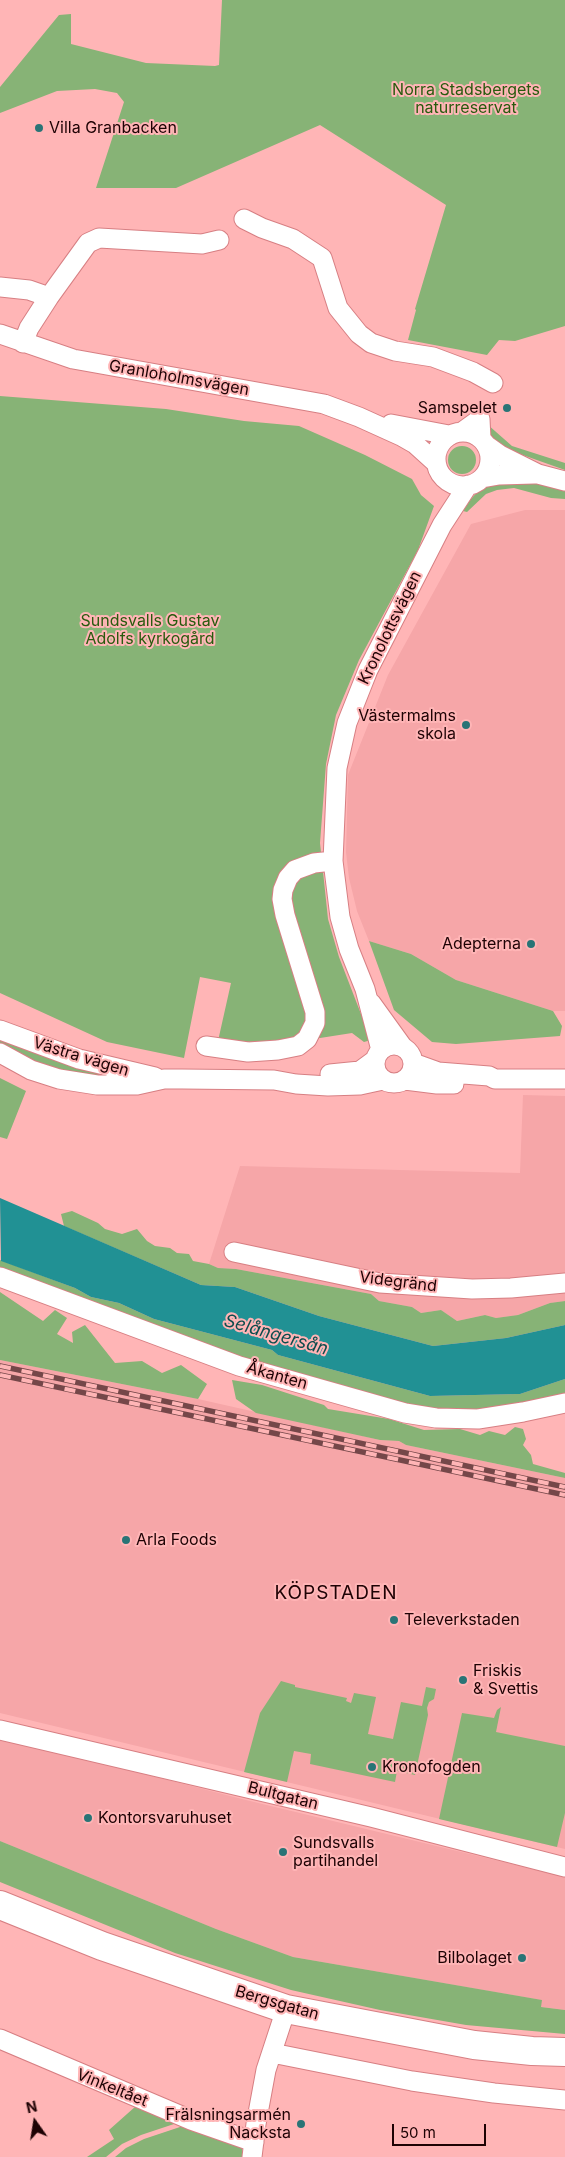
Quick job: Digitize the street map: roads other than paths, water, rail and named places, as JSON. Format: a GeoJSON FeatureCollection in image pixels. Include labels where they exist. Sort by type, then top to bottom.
{"type":"FeatureCollection","features":[{"type":"Feature","properties":{"kind":"highway","name":"Bergsgatan"},"geometry":{"type":"LineString","coordinates":[[0,1905],[102,1946],[286,2009],[474,2044],[532,2051],[565,2052]]}},
{"type":"Feature","properties":{"kind":"street"},"geometry":{"type":"LineString","coordinates":[[244,219],[262,228],[293,238],[322,258],[338,308],[359,334],[371,343],[394,351],[433,357],[473,372],[493,383]]}},
{"type":"Feature","properties":{"kind":"street"},"geometry":{"type":"LineString","coordinates":[[23,343],[29,328],[49,297],[88,243],[99,238],[202,244],[219,240]]}},
{"type":"Feature","properties":{"kind":"street"},"geometry":{"type":"LineString","coordinates":[[0,287],[29,290],[49,297]]}},
{"type":"Feature","properties":{"kind":"street","name":"Granloholmsvägen"},"geometry":{"type":"LineString","coordinates":[[0,334],[73,359],[324,404],[359,417],[415,444],[436,463],[439,472],[447,481]]}},
{"type":"Feature","properties":{"kind":"street","name":"Granloholmsvägen"},"geometry":{"type":"LineString","coordinates":[[359,417],[456,434]]}},
{"type":"Feature","properties":{"kind":"street"},"geometry":{"type":"LineString","coordinates":[[436,463],[437,451],[441,443],[480,419],[483,442],[500,455],[538,474],[565,482]]}},
{"type":"Feature","properties":{"kind":"street","name":"Kronolottsvägen"},"geometry":{"type":"LineString","coordinates":[[378,1055],[368,998],[340,917],[333,861],[337,768],[347,723],[368,670],[442,524],[475,482],[487,471],[490,460],[483,442]]}},
{"type":"Feature","properties":{"kind":"street"},"geometry":{"type":"LineString","coordinates":[[447,481],[458,485],[499,475],[538,474]]}},
{"type":"Feature","properties":{"kind":"street","name":"Kronolottsvägen"},"geometry":{"type":"LineString","coordinates":[[442,524],[446,507],[447,481]]}},
{"type":"Feature","properties":{"kind":"street"},"geometry":{"type":"LineString","coordinates":[[206,1046],[248,1052],[278,1050],[298,1046],[312,1032],[315,1023],[315,1012],[282,899],[288,878],[296,870],[314,862],[333,861]]}},
{"type":"Feature","properties":{"kind":"street","name":"Kronolottsvägen"},"geometry":{"type":"LineString","coordinates":[[368,998],[402,1046]]}},
{"type":"Feature","properties":{"kind":"street","name":"Västra vägen"},"geometry":{"type":"LineString","coordinates":[[0,1030],[78,1059],[164,1079],[274,1080],[296,1084],[328,1086],[360,1085],[383,1080]]}},
{"type":"Feature","properties":{"kind":"street"},"geometry":{"type":"LineString","coordinates":[[405,1080],[412,1072],[413,1063],[411,1055],[402,1046],[392,1045],[378,1055],[376,1072],[383,1080],[394,1084],[405,1080],[436,1084],[488,1084],[495,1079]]}},
{"type":"Feature","properties":{"kind":"street","name":"Västra vägen"},"geometry":{"type":"LineString","coordinates":[[0,1053],[31,1070],[59,1079],[97,1085],[137,1085],[164,1079]]}},
{"type":"Feature","properties":{"kind":"street","name":"Västra vägen"},"geometry":{"type":"LineString","coordinates":[[274,1080],[282,1076],[348,1074],[360,1071],[378,1055]]}},
{"type":"Feature","properties":{"kind":"street"},"geometry":{"type":"LineString","coordinates":[[413,1063],[438,1072],[489,1076],[495,1079],[565,1079]]}},
{"type":"Feature","properties":{"kind":"street","name":"Videgränd"},"geometry":{"type":"LineString","coordinates":[[234,1252],[380,1283],[472,1289],[510,1288],[565,1282]]}},
{"type":"Feature","properties":{"kind":"street","name":"Åkanten"},"geometry":{"type":"LineString","coordinates":[[0,1277],[239,1366],[405,1413],[436,1418],[478,1419],[565,1403]]}},
{"type":"Feature","properties":{"kind":"street","name":"Bultgatan"},"geometry":{"type":"LineString","coordinates":[[0,1730],[371,1817],[565,1867]]}},
{"type":"Feature","properties":{"kind":"street"},"geometry":{"type":"LineString","coordinates":[[253,2149],[256,2124],[272,2053],[286,2009]]}},
{"type":"Feature","properties":{"kind":"street","name":"Vinkeltået"},"geometry":{"type":"LineString","coordinates":[[0,2039],[253,2149]]}},
{"type":"Feature","properties":{"kind":"street"},"geometry":{"type":"LineString","coordinates":[[272,2053],[412,2081],[494,2093],[565,2100]]}},
{"type":"Feature","properties":{"kind":"water","name":"Selångersån"},"geometry":{"type":"Polygon","coordinates":[[[0,1198],[201,1285],[235,1287],[319,1316],[433,1346],[506,1338],[565,1325],[565,1379],[520,1394],[430,1396],[278,1355],[272,1350],[154,1319],[119,1303],[91,1297],[75,1288],[1,1261],[0,1198]]]}},
{"type":"Feature","properties":{"kind":"railway"},"geometry":{"type":"LineString","coordinates":[[0,1366],[565,1487]]}},
{"type":"Feature","properties":{"kind":"railway"},"geometry":{"type":"LineString","coordinates":[[0,1375],[565,1495]]}},
{"type":"Feature","properties":{"kind":"place","name":"Villa Granbacken"},"geometry":{"type":"Point","coordinates":[39,128]}},
{"type":"Feature","properties":{"kind":"place","name":"Samspelet"},"geometry":{"type":"Point","coordinates":[507,408]}},
{"type":"Feature","properties":{"kind":"place","name":"Västermalms skola"},"geometry":{"type":"Point","coordinates":[466,725]}},
{"type":"Feature","properties":{"kind":"place","name":"Adepterna"},"geometry":{"type":"Point","coordinates":[531,944]}},
{"type":"Feature","properties":{"kind":"place","name":"Arla Foods"},"geometry":{"type":"Point","coordinates":[126,1540]}},
{"type":"Feature","properties":{"kind":"place","name":"Televerkstaden"},"geometry":{"type":"Point","coordinates":[394,1620]}},
{"type":"Feature","properties":{"kind":"place","name":"Friskis & Svettis"},"geometry":{"type":"Point","coordinates":[463,1680]}},
{"type":"Feature","properties":{"kind":"place","name":"Kronofogden"},"geometry":{"type":"Point","coordinates":[372,1767]}},
{"type":"Feature","properties":{"kind":"place","name":"Kontorsvaruhuset"},"geometry":{"type":"Point","coordinates":[88,1818]}},
{"type":"Feature","properties":{"kind":"place","name":"Sundsvalls partihandel"},"geometry":{"type":"Point","coordinates":[283,1852]}},
{"type":"Feature","properties":{"kind":"place","name":"Bilbolaget"},"geometry":{"type":"Point","coordinates":[522,1958]}},
{"type":"Feature","properties":{"kind":"place","name":"Frälsningsarmén Nacksta"},"geometry":{"type":"Point","coordinates":[301,2124]}},
{"type":"Feature","properties":{"kind":"district","name":"KÖPSTADEN"},"geometry":{"type":"Point","coordinates":[336,1593]}},
{"type":"Feature","properties":{"kind":"park label","name":"Norra Stadsbergets naturreservat"},"geometry":{"type":"Point","coordinates":[466,99]}},
{"type":"Feature","properties":{"kind":"park label","name":"Sundsvalls Gustav Adolfs kyrkogård"},"geometry":{"type":"Point","coordinates":[150,630]}}]}
